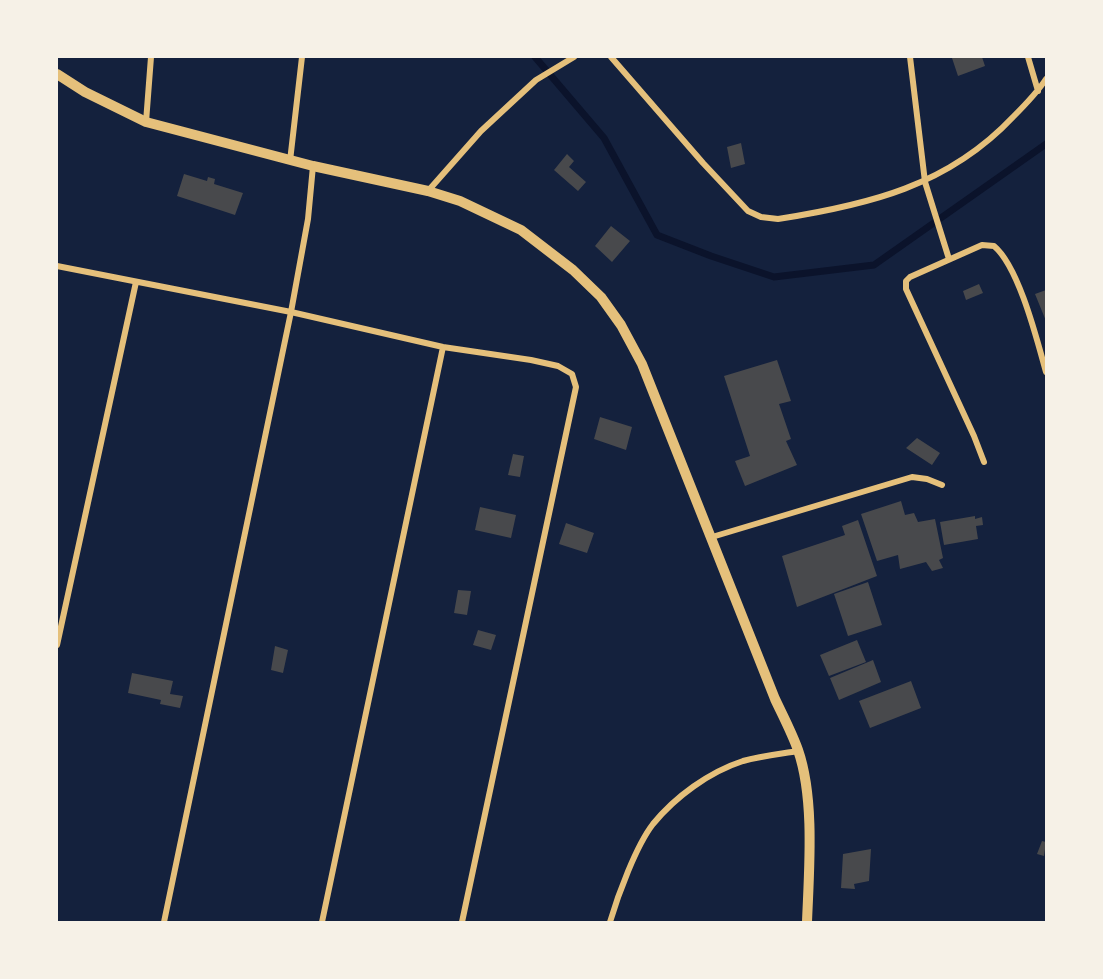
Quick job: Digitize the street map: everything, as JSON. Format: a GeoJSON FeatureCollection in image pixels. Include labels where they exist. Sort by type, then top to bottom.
{"type":"FeatureCollection","features":[{"type":"Feature","properties":{"kind":"street"},"geometry":{"type":"LineString","coordinates":[[146,122],[151,57]]}},
{"type":"Feature","properties":{"kind":"street"},"geometry":{"type":"LineString","coordinates":[[290,161],[303,57]]}},
{"type":"Feature","properties":{"kind":"street"},"geometry":{"type":"LineString","coordinates":[[428,191],[481,131],[536,80],[574,57]]}},
{"type":"Feature","properties":{"kind":"street"},"geometry":{"type":"LineString","coordinates":[[611,57],[748,211],[761,217],[778,219],[844,207],[926,182],[957,165],[1001,130],[1038,91],[1046,79]]}},
{"type":"Feature","properties":{"kind":"street"},"geometry":{"type":"LineString","coordinates":[[910,57],[926,182],[949,260]]}},
{"type":"Feature","properties":{"kind":"street"},"geometry":{"type":"LineString","coordinates":[[1028,57],[1038,91]]}},
{"type":"Feature","properties":{"kind":"street"},"geometry":{"type":"LineString","coordinates":[[57,74],[85,92],[146,122],[290,161],[428,191],[460,201],[522,230],[573,270],[600,297],[621,325],[642,364],[798,751],[805,778],[808,815],[807,922]]}},
{"type":"Feature","properties":{"kind":"street"},"geometry":{"type":"LineString","coordinates":[[164,922],[291,312],[308,219],[313,166]]}},
{"type":"Feature","properties":{"kind":"street"},"geometry":{"type":"LineString","coordinates":[[984,462],[905,284],[910,276],[982,245],[989,244],[998,249],[1015,279],[1046,372]]}},
{"type":"Feature","properties":{"kind":"street"},"geometry":{"type":"LineString","coordinates":[[57,266],[291,312],[443,347],[531,360],[558,366],[572,374],[576,387],[462,922]]}},
{"type":"Feature","properties":{"kind":"street"},"geometry":{"type":"LineString","coordinates":[[57,645],[136,282]]}},
{"type":"Feature","properties":{"kind":"street"},"geometry":{"type":"LineString","coordinates":[[322,922],[443,347]]}},
{"type":"Feature","properties":{"kind":"street"},"geometry":{"type":"LineString","coordinates":[[712,537],[912,477],[927,479],[942,485]]}},
{"type":"Feature","properties":{"kind":"street"},"geometry":{"type":"LineString","coordinates":[[610,922],[632,863],[652,826],[675,801],[720,771],[744,761],[798,751]]}},
{"type":"Feature","properties":{"kind":"building"},"geometry":{"type":"Polygon","coordinates":[[[982,57],[985,66],[958,76],[952,58],[982,57]]]}},
{"type":"Feature","properties":{"kind":"building"},"geometry":{"type":"Polygon","coordinates":[[[741,143],[745,164],[731,168],[727,147],[741,143]]]}},
{"type":"Feature","properties":{"kind":"building"},"geometry":{"type":"Polygon","coordinates":[[[567,154],[574,161],[569,167],[586,182],[578,191],[554,170],[567,154]]]}},
{"type":"Feature","properties":{"kind":"building"},"geometry":{"type":"Polygon","coordinates":[[[184,174],[207,181],[208,177],[215,179],[214,184],[243,193],[235,215],[177,196],[184,174]]]}},
{"type":"Feature","properties":{"kind":"building"},"geometry":{"type":"Polygon","coordinates":[[[611,226],[630,241],[612,262],[595,246],[611,226]]]}},
{"type":"Feature","properties":{"kind":"building"},"geometry":{"type":"Polygon","coordinates":[[[979,284],[983,293],[966,300],[963,291],[979,284]]]}},
{"type":"Feature","properties":{"kind":"building"},"geometry":{"type":"Polygon","coordinates":[[[1046,290],[1046,321],[1035,294],[1046,290]]]}},
{"type":"Feature","properties":{"kind":"building"},"geometry":{"type":"Polygon","coordinates":[[[777,360],[791,401],[779,404],[791,439],[786,441],[797,465],[745,486],[735,461],[750,456],[724,376],[777,360]]]}},
{"type":"Feature","properties":{"kind":"building"},"geometry":{"type":"Polygon","coordinates":[[[600,417],[632,427],[626,450],[594,439],[600,417]]]}},
{"type":"Feature","properties":{"kind":"building"},"geometry":{"type":"Polygon","coordinates":[[[917,438],[940,453],[932,465],[906,448],[917,438]]]}},
{"type":"Feature","properties":{"kind":"building"},"geometry":{"type":"Polygon","coordinates":[[[513,454],[524,456],[520,477],[508,475],[513,454]]]}},
{"type":"Feature","properties":{"kind":"building"},"geometry":{"type":"Polygon","coordinates":[[[901,501],[905,515],[914,513],[918,522],[935,519],[943,558],[939,560],[943,568],[932,571],[926,562],[900,569],[898,555],[877,561],[861,514],[901,501]]]}},
{"type":"Feature","properties":{"kind":"building"},"geometry":{"type":"Polygon","coordinates":[[[480,507],[516,515],[511,538],[475,530],[480,507]]]}},
{"type":"Feature","properties":{"kind":"building"},"geometry":{"type":"Polygon","coordinates":[[[975,516],[975,519],[982,517],[983,525],[976,526],[978,539],[944,545],[940,522],[975,516]]]}},
{"type":"Feature","properties":{"kind":"building"},"geometry":{"type":"Polygon","coordinates":[[[858,520],[877,576],[797,607],[782,556],[845,535],[842,526],[858,520]]]}},
{"type":"Feature","properties":{"kind":"building"},"geometry":{"type":"Polygon","coordinates":[[[566,523],[594,533],[587,553],[559,544],[566,523]]]}},
{"type":"Feature","properties":{"kind":"building"},"geometry":{"type":"Polygon","coordinates":[[[868,582],[882,625],[848,636],[834,594],[868,582]]]}},
{"type":"Feature","properties":{"kind":"building"},"geometry":{"type":"Polygon","coordinates":[[[458,590],[471,591],[467,615],[454,613],[458,590]]]}},
{"type":"Feature","properties":{"kind":"building"},"geometry":{"type":"Polygon","coordinates":[[[478,630],[496,635],[491,650],[473,645],[478,630]]]}},
{"type":"Feature","properties":{"kind":"building"},"geometry":{"type":"Polygon","coordinates":[[[857,640],[866,662],[829,676],[820,655],[857,640]]]}},
{"type":"Feature","properties":{"kind":"building"},"geometry":{"type":"Polygon","coordinates":[[[275,646],[288,650],[283,673],[271,670],[275,646]]]}},
{"type":"Feature","properties":{"kind":"building"},"geometry":{"type":"Polygon","coordinates":[[[873,660],[881,682],[839,700],[830,678],[873,660]]]}},
{"type":"Feature","properties":{"kind":"building"},"geometry":{"type":"Polygon","coordinates":[[[132,673],[173,681],[170,694],[183,696],[180,708],[160,704],[161,700],[128,693],[132,673]]]}},
{"type":"Feature","properties":{"kind":"building"},"geometry":{"type":"Polygon","coordinates":[[[911,681],[921,708],[870,728],[859,701],[911,681]]]}},
{"type":"Feature","properties":{"kind":"building"},"geometry":{"type":"Polygon","coordinates":[[[1042,841],[1046,842],[1044,856],[1037,854],[1042,841]]]}},
{"type":"Feature","properties":{"kind":"building"},"geometry":{"type":"Polygon","coordinates":[[[871,849],[869,881],[854,884],[855,889],[841,888],[843,854],[871,849]]]}},
{"type":"Feature","properties":{"kind":"waterway"},"geometry":{"type":"LineString","coordinates":[[535,57],[604,138],[657,235],[774,277],[874,265],[1046,144]]}}]}
